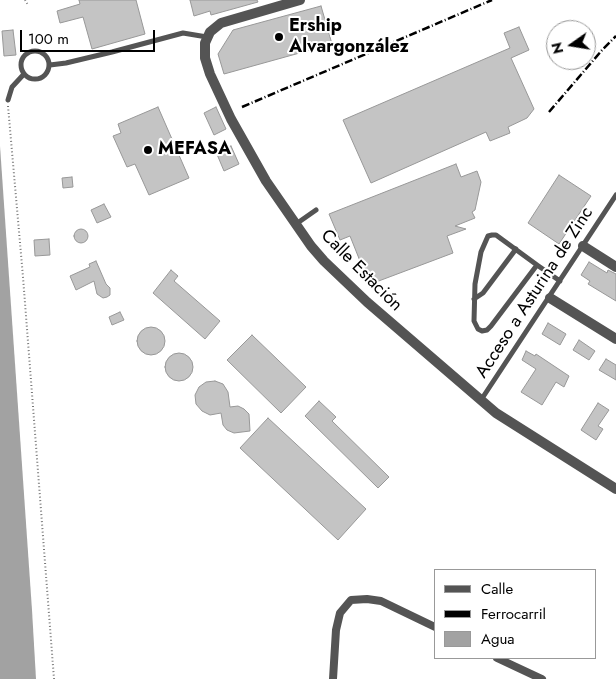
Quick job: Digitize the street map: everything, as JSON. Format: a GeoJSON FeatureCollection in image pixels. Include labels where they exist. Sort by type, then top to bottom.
{"type":"FeatureCollection","features":[{"type":"Feature","properties":{"kind":"street"},"geometry":{"type":"LineString","coordinates":[[207,37],[216,26],[226,21],[300,0]]}},
{"type":"Feature","properties":{"kind":"street","name":"Calle Estación"},"geometry":{"type":"LineString","coordinates":[[207,37],[205,58],[210,74],[231,119],[266,181],[318,254],[348,284],[507,421],[616,489]]}},
{"type":"Feature","properties":{"kind":"street"},"geometry":{"type":"LineString","coordinates":[[583,246],[616,267]]}},
{"type":"Feature","properties":{"kind":"street"},"geometry":{"type":"LineString","coordinates":[[550,298],[616,339]]}},
{"type":"Feature","properties":{"kind":"street"},"geometry":{"type":"LineString","coordinates":[[333,679],[336,630],[340,613],[352,600],[367,599],[381,601],[434,628]]}},
{"type":"Feature","properties":{"kind":"street"},"geometry":{"type":"LineString","coordinates":[[500,659],[542,679]]}},
{"type":"Feature","properties":{"kind":"lane"},"geometry":{"type":"LineString","coordinates":[[50,65],[112,52],[183,33],[207,37]]}},
{"type":"Feature","properties":{"kind":"lane"},"geometry":{"type":"LineString","coordinates":[[39,52],[44,55],[50,65],[46,73],[36,79],[22,72],[22,62],[31,53],[39,52]]}},
{"type":"Feature","properties":{"kind":"lane"},"geometry":{"type":"LineString","coordinates":[[8,100],[12,87],[24,74]]}},
{"type":"Feature","properties":{"kind":"lane","name":"Acceso a Asturina de Zinc"},"geometry":{"type":"LineString","coordinates":[[481,400],[550,298],[616,195]]}},
{"type":"Feature","properties":{"kind":"lane"},"geometry":{"type":"LineString","coordinates":[[295,224],[316,210]]}},
{"type":"Feature","properties":{"kind":"lane"},"geometry":{"type":"LineString","coordinates":[[537,265],[487,330],[482,331],[475,325],[474,299],[479,262],[488,236],[496,235],[560,281]]}},
{"type":"Feature","properties":{"kind":"lane"},"geometry":{"type":"LineString","coordinates":[[474,299],[483,293],[516,249]]}},
{"type":"Feature","properties":{"kind":"path"},"geometry":{"type":"LineString","coordinates":[[24,0],[28,5]]}},
{"type":"Feature","properties":{"kind":"path"},"geometry":{"type":"LineString","coordinates":[[8,100],[24,277],[54,679]]}},
{"type":"Feature","properties":{"kind":"water"},"geometry":{"type":"Polygon","coordinates":[[[0,146],[32,610],[36,679],[0,679],[0,146]]]}},
{"type":"Feature","properties":{"kind":"building"},"geometry":{"type":"Polygon","coordinates":[[[79,0],[136,0],[145,34],[92,49],[83,17],[60,23],[57,11],[80,4],[79,0]]]}},
{"type":"Feature","properties":{"kind":"building"},"geometry":{"type":"Polygon","coordinates":[[[190,0],[257,0],[258,2],[211,15],[210,11],[194,16],[190,0]]]}},
{"type":"Feature","properties":{"kind":"building","name":"Ership Alvargonzález"},"geometry":{"type":"Polygon","coordinates":[[[321,6],[332,44],[224,74],[218,54],[233,30],[321,6]]]}},
{"type":"Feature","properties":{"kind":"building"},"geometry":{"type":"Polygon","coordinates":[[[519,27],[529,50],[511,58],[534,109],[527,118],[508,127],[510,133],[490,141],[486,132],[371,183],[343,120],[510,48],[504,33],[519,27]]]}},
{"type":"Feature","properties":{"kind":"building"},"geometry":{"type":"Polygon","coordinates":[[[13,30],[16,55],[4,56],[2,31],[13,30]]]}},
{"type":"Feature","properties":{"kind":"building","name":"MEFASA"},"geometry":{"type":"Polygon","coordinates":[[[158,107],[189,178],[149,195],[135,164],[127,167],[113,136],[121,133],[118,124],[158,107]]]}},
{"type":"Feature","properties":{"kind":"building"},"geometry":{"type":"Polygon","coordinates":[[[216,107],[226,129],[214,135],[204,113],[216,107]]]}},
{"type":"Feature","properties":{"kind":"building"},"geometry":{"type":"Polygon","coordinates":[[[231,146],[239,164],[224,171],[216,152],[231,146]]]}},
{"type":"Feature","properties":{"kind":"building"},"geometry":{"type":"Polygon","coordinates":[[[456,164],[461,177],[477,171],[481,182],[475,210],[472,212],[475,218],[455,226],[466,229],[447,236],[453,253],[376,282],[360,261],[350,236],[340,240],[329,214],[456,164]]]}},
{"type":"Feature","properties":{"kind":"building"},"geometry":{"type":"Polygon","coordinates":[[[559,175],[591,196],[559,244],[528,223],[559,175]]]}},
{"type":"Feature","properties":{"kind":"building"},"geometry":{"type":"Polygon","coordinates":[[[72,177],[73,187],[63,188],[62,178],[72,177]]]}},
{"type":"Feature","properties":{"kind":"building"},"geometry":{"type":"Polygon","coordinates":[[[104,204],[111,217],[97,223],[91,210],[104,204]]]}},
{"type":"Feature","properties":{"kind":"building"},"geometry":{"type":"Polygon","coordinates":[[[81,229],[86,231],[88,236],[86,241],[81,243],[76,241],[74,236],[76,231],[81,229]]]}},
{"type":"Feature","properties":{"kind":"building"},"geometry":{"type":"Polygon","coordinates":[[[49,239],[50,255],[35,256],[34,240],[49,239]]]}},
{"type":"Feature","properties":{"kind":"building"},"geometry":{"type":"Polygon","coordinates":[[[96,261],[106,284],[110,288],[110,295],[103,298],[97,294],[94,281],[76,290],[70,276],[90,267],[89,264],[96,261]]]}},
{"type":"Feature","properties":{"kind":"building"},"geometry":{"type":"Polygon","coordinates":[[[589,262],[607,273],[608,270],[616,274],[616,301],[588,284],[590,281],[581,275],[589,262]]]}},
{"type":"Feature","properties":{"kind":"building"},"geometry":{"type":"Polygon","coordinates":[[[171,270],[178,276],[174,281],[220,321],[205,339],[153,293],[171,270]]]}},
{"type":"Feature","properties":{"kind":"building"},"geometry":{"type":"Polygon","coordinates":[[[120,312],[124,320],[112,325],[109,317],[120,312]]]}},
{"type":"Feature","properties":{"kind":"building"},"geometry":{"type":"Polygon","coordinates":[[[548,323],[566,334],[560,345],[542,334],[548,323]]]}},
{"type":"Feature","properties":{"kind":"building"},"geometry":{"type":"Polygon","coordinates":[[[151,327],[161,331],[165,341],[161,351],[151,355],[141,351],[137,341],[141,331],[151,327]]]}},
{"type":"Feature","properties":{"kind":"building"},"geometry":{"type":"Polygon","coordinates":[[[252,335],[306,387],[281,413],[227,360],[252,335]]]}},
{"type":"Feature","properties":{"kind":"building"},"geometry":{"type":"Polygon","coordinates":[[[579,340],[595,351],[589,360],[573,350],[579,340]]]}},
{"type":"Feature","properties":{"kind":"building"},"geometry":{"type":"Polygon","coordinates":[[[526,351],[535,356],[536,354],[569,376],[564,387],[556,382],[542,405],[521,392],[536,369],[522,360],[526,351]]]}},
{"type":"Feature","properties":{"kind":"building"},"geometry":{"type":"Polygon","coordinates":[[[179,353],[189,357],[193,367],[189,377],[179,381],[169,377],[165,367],[169,357],[179,353]]]}},
{"type":"Feature","properties":{"kind":"building"},"geometry":{"type":"Polygon","coordinates":[[[606,359],[616,365],[616,380],[599,370],[606,359]]]}},
{"type":"Feature","properties":{"kind":"building"},"geometry":{"type":"Polygon","coordinates":[[[215,381],[223,384],[228,392],[230,407],[238,406],[249,414],[250,431],[234,433],[227,430],[223,425],[221,413],[210,415],[202,411],[196,404],[195,395],[199,387],[206,382],[215,381]]]}},
{"type":"Feature","properties":{"kind":"building"},"geometry":{"type":"Polygon","coordinates":[[[319,401],[336,417],[332,421],[389,477],[378,488],[305,416],[319,401]]]}},
{"type":"Feature","properties":{"kind":"building"},"geometry":{"type":"Polygon","coordinates":[[[598,403],[609,410],[598,426],[603,429],[596,440],[581,430],[598,403]]]}},
{"type":"Feature","properties":{"kind":"building"},"geometry":{"type":"Polygon","coordinates":[[[268,418],[366,509],[338,540],[240,448],[268,418]]]}},
{"type":"Feature","properties":{"kind":"railway"},"geometry":{"type":"LineString","coordinates":[[242,107],[492,0]]}},
{"type":"Feature","properties":{"kind":"railway"},"geometry":{"type":"LineString","coordinates":[[549,112],[616,36]]}},
{"type":"Feature","properties":{"kind":"place","name":"Ership Alvargonzález"},"geometry":{"type":"Point","coordinates":[279,37]}},
{"type":"Feature","properties":{"kind":"place","name":"MEFASA"},"geometry":{"type":"Point","coordinates":[148,150]}}]}
